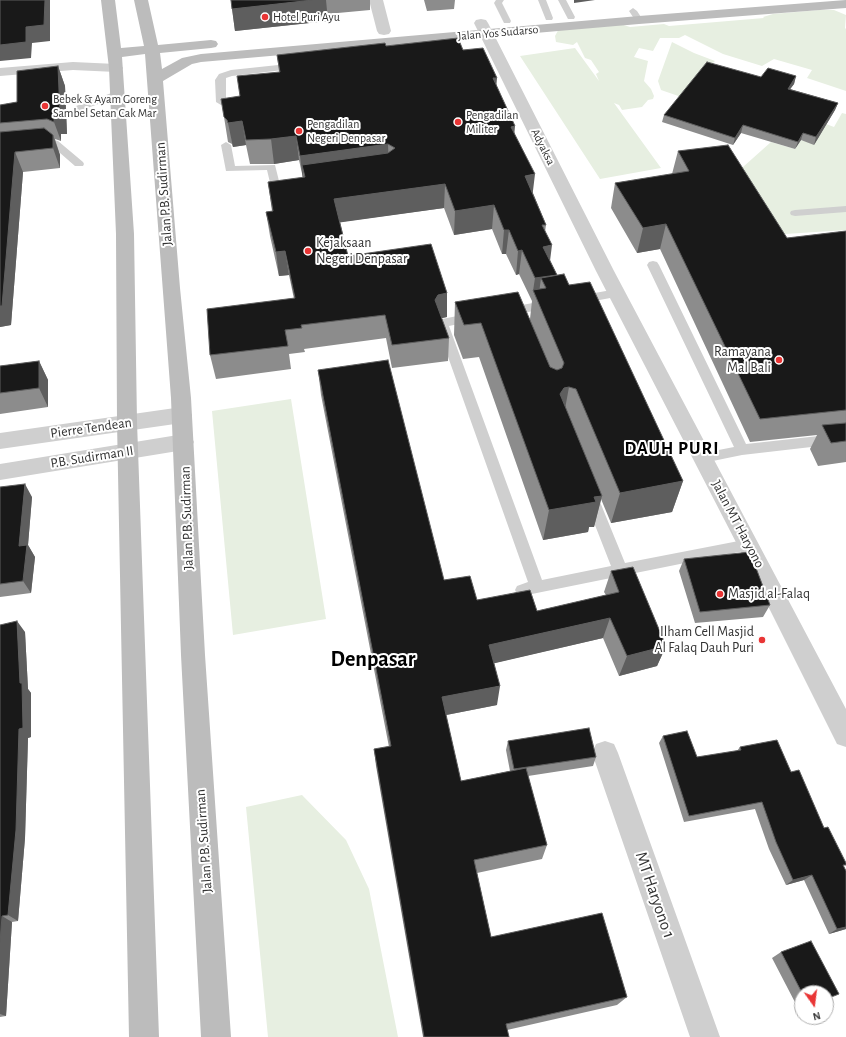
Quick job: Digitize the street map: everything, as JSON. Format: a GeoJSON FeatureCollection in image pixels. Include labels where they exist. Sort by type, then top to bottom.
{"type":"FeatureCollection","features":[{"type":"Feature","properties":{"kind":"main road"},"geometry":{"type":"LineString","coordinates":[[108,0],[115,60],[125,234],[127,422],[144,1037]]}},
{"type":"Feature","properties":{"kind":"main road","name":"Jalan P.B. Sudirman"},"geometry":{"type":"LineString","coordinates":[[141,0],[152,49],[155,79],[184,442],[193,654],[216,1037]]}},
{"type":"Feature","properties":{"kind":"main road","name":"Jalan Yos Sudarso"},"geometry":{"type":"LineString","coordinates":[[155,79],[187,61],[201,58],[484,28],[636,15],[755,0]]}},
{"type":"Feature","properties":{"kind":"main road"},"geometry":{"type":"LineString","coordinates":[[842,0],[846,4]]}},
{"type":"Feature","properties":{"kind":"main road","name":"Jalan Yos Sudarso"},"geometry":{"type":"LineString","coordinates":[[115,60],[152,49],[384,31],[484,28],[507,21],[846,4]]}},
{"type":"Feature","properties":{"kind":"street"},"geometry":{"type":"LineString","coordinates":[[376,0],[384,31]]}},
{"type":"Feature","properties":{"kind":"street","name":"Adyaksa"},"geometry":{"type":"LineString","coordinates":[[484,28],[605,271]]}},
{"type":"Feature","properties":{"kind":"street"},"geometry":{"type":"LineString","coordinates":[[0,72],[73,66],[115,60]]}},
{"type":"Feature","properties":{"kind":"street","name":"Jalan MT Haryono"},"geometry":{"type":"LineString","coordinates":[[605,271],[749,545],[846,735]]}},
{"type":"Feature","properties":{"kind":"street","name":"Pierre Tendean"},"geometry":{"type":"LineString","coordinates":[[0,441],[182,415]]}},
{"type":"Feature","properties":{"kind":"street","name":"P.B. Sudirman II"},"geometry":{"type":"LineString","coordinates":[[0,472],[184,442]]}},
{"type":"Feature","properties":{"kind":"street","name":"MT Haryono 1"},"geometry":{"type":"LineString","coordinates":[[605,753],[705,1037]]}},
{"type":"Feature","properties":{"kind":"lane"},"geometry":{"type":"LineString","coordinates":[[500,0],[498,3],[507,21]]}},
{"type":"Feature","properties":{"kind":"lane"},"geometry":{"type":"LineString","coordinates":[[542,0],[549,18]]}},
{"type":"Feature","properties":{"kind":"lane"},"geometry":{"type":"LineString","coordinates":[[562,0],[571,17]]}},
{"type":"Feature","properties":{"kind":"lane"},"geometry":{"type":"LineString","coordinates":[[221,102],[220,80],[222,76],[231,72],[308,65]]}},
{"type":"Feature","properties":{"kind":"lane"},"geometry":{"type":"LineString","coordinates":[[79,108],[117,94]]}},
{"type":"Feature","properties":{"kind":"lane"},"geometry":{"type":"LineString","coordinates":[[0,148],[54,143],[79,164]]}},
{"type":"Feature","properties":{"kind":"lane"},"geometry":{"type":"LineString","coordinates":[[226,145],[230,169],[272,167],[276,189],[299,186]]}},
{"type":"Feature","properties":{"kind":"lane"},"geometry":{"type":"LineString","coordinates":[[795,213],[846,209]]}},
{"type":"Feature","properties":{"kind":"lane"},"geometry":{"type":"LineString","coordinates":[[653,265],[742,450]]}},
{"type":"Feature","properties":{"kind":"lane"},"geometry":{"type":"LineString","coordinates":[[502,312],[617,293]]}},
{"type":"Feature","properties":{"kind":"lane"},"geometry":{"type":"LineString","coordinates":[[516,310],[525,332]]}},
{"type":"Feature","properties":{"kind":"lane"},"geometry":{"type":"LineString","coordinates":[[486,315],[442,323],[537,587]]}},
{"type":"Feature","properties":{"kind":"lane"},"geometry":{"type":"LineString","coordinates":[[703,458],[742,450],[846,438]]}},
{"type":"Feature","properties":{"kind":"lane"},"geometry":{"type":"LineString","coordinates":[[586,483],[620,570]]}},
{"type":"Feature","properties":{"kind":"lane"},"geometry":{"type":"LineString","coordinates":[[522,590],[749,545]]}},
{"type":"Feature","properties":{"kind":"shaded area"},"geometry":{"type":"Polygon","coordinates":[[[834,10],[846,15],[846,91],[807,78],[812,70],[774,59],[762,66],[723,54],[685,35],[679,38],[660,38],[653,51],[639,48],[634,57],[648,61],[644,81],[651,89],[654,96],[653,99],[648,100],[642,107],[622,110],[619,105],[614,103],[661,168],[600,179],[520,56],[575,48],[599,81],[596,74],[599,72],[591,60],[585,58],[577,42],[573,45],[556,42],[555,36],[560,27],[614,22],[630,27],[664,24],[669,26],[764,18],[763,17],[773,14],[834,10]]]}},
{"type":"Feature","properties":{"kind":"shaded area"},"geometry":{"type":"Polygon","coordinates":[[[672,42],[715,61],[706,69],[693,101],[661,90],[658,81],[672,42]]]}},
{"type":"Feature","properties":{"kind":"shaded area"},"geometry":{"type":"Polygon","coordinates":[[[842,113],[846,114],[846,230],[770,235],[734,175],[771,142],[795,149],[801,140],[814,144],[826,124],[834,127],[842,113]]]}},
{"type":"Feature","properties":{"kind":"shaded area"},"geometry":{"type":"Polygon","coordinates":[[[291,399],[326,619],[233,635],[212,411],[291,399]]]}},
{"type":"Feature","properties":{"kind":"shaded area"},"geometry":{"type":"Polygon","coordinates":[[[302,795],[346,840],[369,889],[398,1037],[268,1037],[246,807],[302,795]]]}},
{"type":"Feature","properties":{"kind":"building"},"geometry":{"type":"Polygon","coordinates":[[[0,0],[45,0],[44,25],[26,27],[26,42],[0,45],[0,0]]]}},
{"type":"Feature","properties":{"kind":"building"},"geometry":{"type":"Polygon","coordinates":[[[231,0],[313,0],[232,9],[231,0]]]}},
{"type":"Feature","properties":{"kind":"building"},"geometry":{"type":"Polygon","coordinates":[[[458,38],[463,50],[483,48],[497,78],[493,78],[515,126],[511,127],[535,174],[525,176],[546,225],[542,225],[552,245],[543,247],[557,275],[535,278],[522,250],[518,251],[509,230],[504,230],[494,205],[455,211],[445,184],[334,199],[348,256],[431,244],[447,293],[438,295],[435,300],[449,338],[392,345],[385,315],[301,325],[302,328],[285,330],[288,346],[210,355],[207,309],[295,298],[285,251],[276,252],[266,212],[273,211],[268,182],[305,177],[302,165],[388,153],[395,148],[388,144],[300,156],[296,136],[246,140],[242,121],[228,123],[224,117],[221,99],[240,96],[237,76],[280,72],[277,55],[385,43],[386,46],[458,38]]]}},
{"type":"Feature","properties":{"kind":"building"},"geometry":{"type":"Polygon","coordinates":[[[707,62],[761,77],[768,68],[796,76],[788,89],[838,103],[816,137],[803,133],[798,142],[743,125],[735,138],[664,115],[707,62]]]}},
{"type":"Feature","properties":{"kind":"building"},"geometry":{"type":"Polygon","coordinates":[[[58,66],[60,114],[54,115],[54,122],[47,119],[0,123],[0,105],[17,102],[17,71],[58,66]]]}},
{"type":"Feature","properties":{"kind":"building"},"geometry":{"type":"Polygon","coordinates":[[[44,128],[53,135],[53,148],[15,152],[2,306],[0,306],[0,132],[44,128]]]}},
{"type":"Feature","properties":{"kind":"building"},"geometry":{"type":"Polygon","coordinates":[[[728,145],[787,238],[846,231],[846,410],[760,419],[666,224],[643,228],[615,183],[689,171],[678,151],[728,145]]]}},
{"type":"Feature","properties":{"kind":"building"},"geometry":{"type":"Polygon","coordinates":[[[564,274],[569,285],[590,282],[683,481],[620,493],[576,389],[569,387],[564,388],[560,394],[602,496],[594,497],[596,502],[549,510],[481,323],[464,325],[455,302],[518,292],[550,367],[557,370],[562,368],[564,363],[533,290],[546,288],[541,278],[564,274]]]}},
{"type":"Feature","properties":{"kind":"building"},"geometry":{"type":"Polygon","coordinates":[[[388,360],[444,580],[470,576],[477,600],[530,590],[537,611],[619,592],[611,571],[633,567],[666,646],[627,656],[610,618],[489,645],[500,686],[442,697],[461,781],[526,768],[547,845],[474,860],[491,937],[602,913],[627,997],[506,1024],[509,1037],[424,1037],[374,749],[391,746],[318,370],[388,360]]]}},
{"type":"Feature","properties":{"kind":"building"},"geometry":{"type":"Polygon","coordinates":[[[39,361],[39,388],[0,393],[0,366],[39,361]]]}},
{"type":"Feature","properties":{"kind":"building"},"geometry":{"type":"Polygon","coordinates":[[[846,423],[846,441],[831,443],[822,425],[846,423]]]}},
{"type":"Feature","properties":{"kind":"building"},"geometry":{"type":"Polygon","coordinates":[[[25,484],[19,546],[27,545],[23,581],[0,584],[0,487],[25,484]]]}},
{"type":"Feature","properties":{"kind":"building","name":"Masjid al-Falaq"},"geometry":{"type":"Polygon","coordinates":[[[750,552],[770,605],[700,612],[684,559],[750,552]]]}},
{"type":"Feature","properties":{"kind":"building"},"geometry":{"type":"Polygon","coordinates":[[[17,621],[20,683],[22,683],[23,728],[19,729],[16,830],[8,915],[2,916],[0,943],[0,625],[17,621]]]}},
{"type":"Feature","properties":{"kind":"building"},"geometry":{"type":"Polygon","coordinates":[[[589,728],[596,757],[514,769],[508,741],[589,728]]]}},
{"type":"Feature","properties":{"kind":"building"},"geometry":{"type":"Polygon","coordinates":[[[687,731],[697,757],[741,750],[740,747],[777,740],[791,772],[799,770],[824,828],[828,827],[846,863],[846,865],[843,865],[846,871],[846,927],[837,929],[812,875],[793,880],[776,842],[762,802],[689,816],[663,736],[687,731]]]}},
{"type":"Feature","properties":{"kind":"building"},"geometry":{"type":"Polygon","coordinates":[[[811,941],[839,994],[834,996],[834,985],[798,985],[781,952],[811,941]]]}},
{"type":"Feature","properties":{"kind":"place","name":"Hotel Puri Ayu"},"geometry":{"type":"Point","coordinates":[265,17]}},
{"type":"Feature","properties":{"kind":"place","name":"Bebek & Ayam Goreng Sambel Setan Cak Mar"},"geometry":{"type":"Point","coordinates":[45,106]}},
{"type":"Feature","properties":{"kind":"place","name":"Pengadilan Militer"},"geometry":{"type":"Point","coordinates":[458,122]}},
{"type":"Feature","properties":{"kind":"place","name":"Pengadilan Negeri Denpasar"},"geometry":{"type":"Point","coordinates":[299,131]}},
{"type":"Feature","properties":{"kind":"place","name":"Kejaksaan Negeri Denpasar"},"geometry":{"type":"Point","coordinates":[308,251]}},
{"type":"Feature","properties":{"kind":"place","name":"Ramayana Mal Bali"},"geometry":{"type":"Point","coordinates":[779,360]}},
{"type":"Feature","properties":{"kind":"place","name":"Masjid al-Falaq"},"geometry":{"type":"Point","coordinates":[720,594]}},
{"type":"Feature","properties":{"kind":"place","name":"Ilham Cell Masjid Al Falaq Dauh Puri"},"geometry":{"type":"Point","coordinates":[762,640]}},
{"type":"Feature","properties":{"kind":"district","name":"DAUH PURI"},"geometry":{"type":"Point","coordinates":[672,449]}},
{"type":"Feature","properties":{"kind":"district","name":"Denpasar"},"geometry":{"type":"Point","coordinates":[373,659]}}]}
